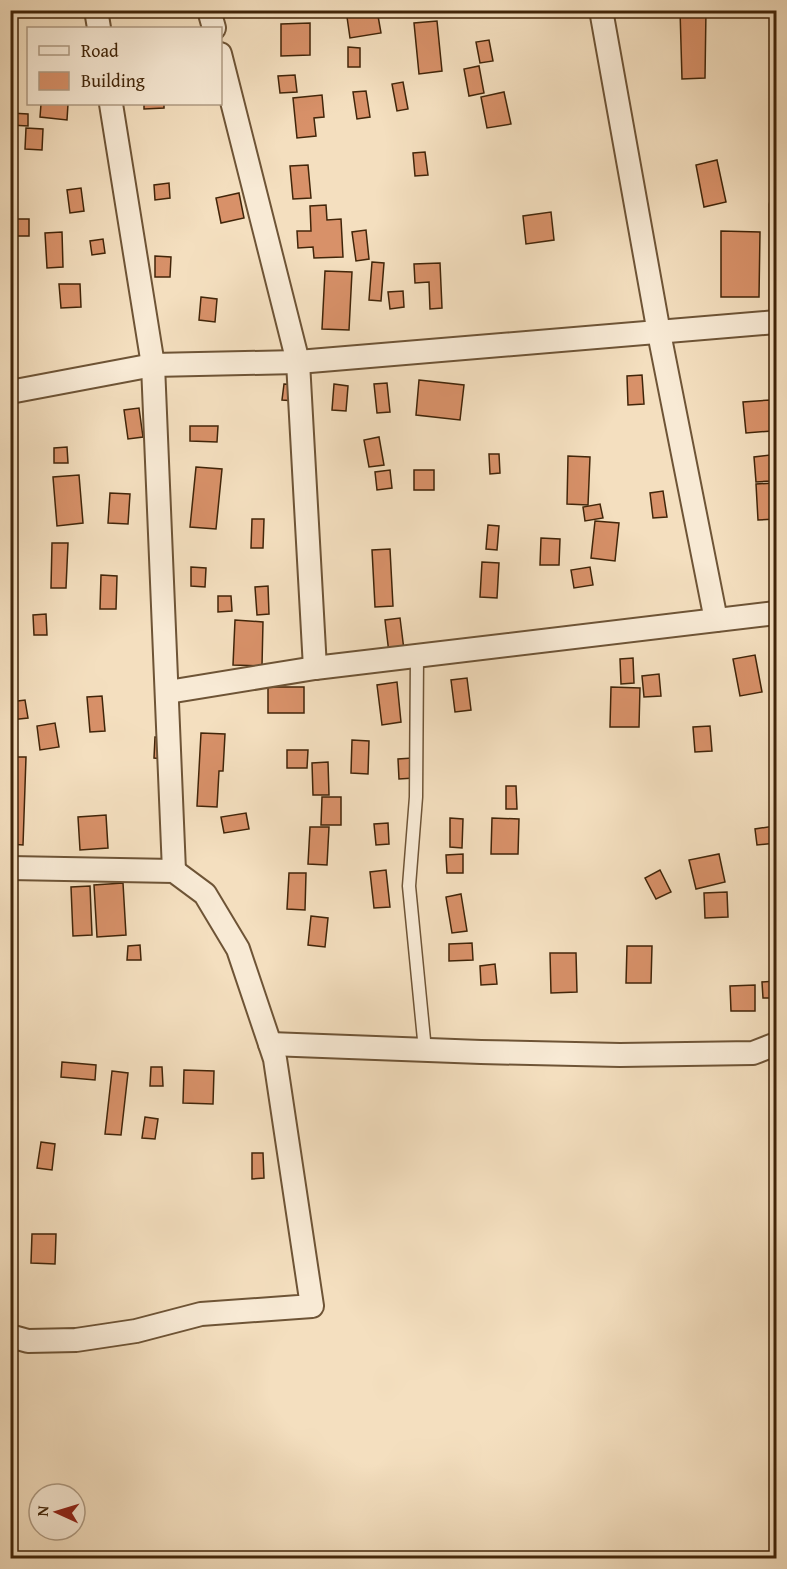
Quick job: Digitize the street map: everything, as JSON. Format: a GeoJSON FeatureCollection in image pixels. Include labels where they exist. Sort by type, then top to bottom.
{"type":"FeatureCollection","features":[{"type":"Feature","properties":{"kind":"street"},"geometry":{"type":"LineString","coordinates":[[96,10],[99,27]]}},
{"type":"Feature","properties":{"kind":"street"},"geometry":{"type":"LineString","coordinates":[[210,10],[214,27]]}},
{"type":"Feature","properties":{"kind":"street"},"geometry":{"type":"LineString","coordinates":[[601,10],[659,333],[716,620]]}},
{"type":"Feature","properties":{"kind":"street"},"geometry":{"type":"LineString","coordinates":[[222,62],[298,362],[315,668]]}},
{"type":"Feature","properties":{"kind":"street"},"geometry":{"type":"LineString","coordinates":[[111,105],[153,365],[174,871]]}},
{"type":"Feature","properties":{"kind":"street"},"geometry":{"type":"LineString","coordinates":[[10,392],[153,365],[298,362],[776,322]]}},
{"type":"Feature","properties":{"kind":"street"},"geometry":{"type":"LineString","coordinates":[[168,692],[315,668],[777,613]]}},
{"type":"Feature","properties":{"kind":"street"},"geometry":{"type":"LineString","coordinates":[[10,868],[174,871],[205,894],[238,949],[275,1059],[312,1306],[201,1314],[136,1330],[76,1340],[28,1341],[10,1336]]}},
{"type":"Feature","properties":{"kind":"street"},"geometry":{"type":"LineString","coordinates":[[270,1044],[620,1055],[753,1053],[777,1044]]}},
{"type":"Feature","properties":{"kind":"lane"},"geometry":{"type":"LineString","coordinates":[[776,322],[777,204]]}},
{"type":"Feature","properties":{"kind":"lane"},"geometry":{"type":"LineString","coordinates":[[417,656],[416,797],[409,886],[425,1050]]}},
{"type":"Feature","properties":{"kind":"building"},"geometry":{"type":"Polygon","coordinates":[[[346,10],[377,10],[381,33],[350,38],[346,10]]]}},
{"type":"Feature","properties":{"kind":"building"},"geometry":{"type":"Polygon","coordinates":[[[680,10],[706,10],[705,78],[682,79],[680,10]]]}},
{"type":"Feature","properties":{"kind":"building"},"geometry":{"type":"Polygon","coordinates":[[[437,21],[442,71],[419,74],[414,23],[437,21]]]}},
{"type":"Feature","properties":{"kind":"building"},"geometry":{"type":"Polygon","coordinates":[[[310,23],[310,55],[281,56],[281,24],[310,23]]]}},
{"type":"Feature","properties":{"kind":"building"},"geometry":{"type":"Polygon","coordinates":[[[489,40],[493,61],[480,63],[476,42],[489,40]]]}},
{"type":"Feature","properties":{"kind":"building"},"geometry":{"type":"Polygon","coordinates":[[[348,47],[360,48],[360,67],[348,67],[348,47]]]}},
{"type":"Feature","properties":{"kind":"building"},"geometry":{"type":"Polygon","coordinates":[[[479,66],[484,93],[469,96],[464,69],[479,66]]]}},
{"type":"Feature","properties":{"kind":"building"},"geometry":{"type":"Polygon","coordinates":[[[295,75],[297,92],[280,93],[278,76],[295,75]]]}},
{"type":"Feature","properties":{"kind":"building"},"geometry":{"type":"Polygon","coordinates":[[[403,82],[408,109],[397,111],[392,84],[403,82]]]}},
{"type":"Feature","properties":{"kind":"building"},"geometry":{"type":"Polygon","coordinates":[[[366,91],[370,117],[357,119],[353,92],[366,91]]]}},
{"type":"Feature","properties":{"kind":"building"},"geometry":{"type":"Polygon","coordinates":[[[504,92],[511,124],[487,128],[481,97],[504,92]]]}},
{"type":"Feature","properties":{"kind":"building"},"geometry":{"type":"Polygon","coordinates":[[[322,95],[324,117],[314,118],[316,136],[297,138],[293,98],[322,95]]]}},
{"type":"Feature","properties":{"kind":"building"},"geometry":{"type":"Polygon","coordinates":[[[41,105],[68,105],[67,120],[40,117],[41,105]]]}},
{"type":"Feature","properties":{"kind":"building"},"geometry":{"type":"Polygon","coordinates":[[[144,105],[164,105],[164,108],[144,109],[144,105]]]}},
{"type":"Feature","properties":{"kind":"building"},"geometry":{"type":"Polygon","coordinates":[[[10,113],[28,114],[28,126],[10,125],[10,113]]]}},
{"type":"Feature","properties":{"kind":"building"},"geometry":{"type":"Polygon","coordinates":[[[26,128],[43,129],[42,150],[25,149],[26,128]]]}},
{"type":"Feature","properties":{"kind":"building"},"geometry":{"type":"Polygon","coordinates":[[[425,152],[428,175],[415,176],[413,153],[425,152]]]}},
{"type":"Feature","properties":{"kind":"building"},"geometry":{"type":"Polygon","coordinates":[[[717,160],[726,202],[704,207],[696,165],[717,160]]]}},
{"type":"Feature","properties":{"kind":"building"},"geometry":{"type":"Polygon","coordinates":[[[308,165],[311,198],[293,199],[290,166],[308,165]]]}},
{"type":"Feature","properties":{"kind":"building"},"geometry":{"type":"Polygon","coordinates":[[[10,183],[13,184],[12,201],[10,201],[10,183]]]}},
{"type":"Feature","properties":{"kind":"building"},"geometry":{"type":"Polygon","coordinates":[[[169,183],[170,198],[155,200],[154,185],[169,183]]]}},
{"type":"Feature","properties":{"kind":"building"},"geometry":{"type":"Polygon","coordinates":[[[81,188],[84,211],[70,213],[67,190],[81,188]]]}},
{"type":"Feature","properties":{"kind":"building"},"geometry":{"type":"Polygon","coordinates":[[[239,193],[244,218],[221,223],[216,198],[239,193]]]}},
{"type":"Feature","properties":{"kind":"building"},"geometry":{"type":"Polygon","coordinates":[[[326,205],[327,220],[341,219],[343,257],[314,258],[313,247],[298,248],[297,231],[311,231],[310,206],[326,205]]]}},
{"type":"Feature","properties":{"kind":"building"},"geometry":{"type":"Polygon","coordinates":[[[551,212],[554,240],[526,244],[523,216],[551,212]]]}},
{"type":"Feature","properties":{"kind":"building"},"geometry":{"type":"Polygon","coordinates":[[[12,219],[29,219],[29,236],[12,236],[12,219]]]}},
{"type":"Feature","properties":{"kind":"building"},"geometry":{"type":"Polygon","coordinates":[[[366,230],[369,259],[356,261],[352,232],[366,230]]]}},
{"type":"Feature","properties":{"kind":"building"},"geometry":{"type":"Polygon","coordinates":[[[721,231],[760,232],[759,297],[721,297],[721,231]]]}},
{"type":"Feature","properties":{"kind":"building"},"geometry":{"type":"Polygon","coordinates":[[[62,232],[63,267],[47,268],[45,233],[62,232]]]}},
{"type":"Feature","properties":{"kind":"building"},"geometry":{"type":"Polygon","coordinates":[[[103,239],[105,253],[92,255],[90,241],[103,239]]]}},
{"type":"Feature","properties":{"kind":"building"},"geometry":{"type":"Polygon","coordinates":[[[155,256],[171,257],[170,277],[155,277],[155,256]]]}},
{"type":"Feature","properties":{"kind":"building"},"geometry":{"type":"Polygon","coordinates":[[[372,262],[384,263],[381,301],[369,300],[372,262]]]}},
{"type":"Feature","properties":{"kind":"building"},"geometry":{"type":"Polygon","coordinates":[[[440,263],[442,308],[430,309],[429,282],[415,283],[414,264],[440,263]]]}},
{"type":"Feature","properties":{"kind":"building"},"geometry":{"type":"Polygon","coordinates":[[[325,271],[352,272],[349,330],[322,329],[325,271]]]}},
{"type":"Feature","properties":{"kind":"building"},"geometry":{"type":"Polygon","coordinates":[[[59,284],[80,284],[81,307],[61,308],[59,284]]]}},
{"type":"Feature","properties":{"kind":"building"},"geometry":{"type":"Polygon","coordinates":[[[403,291],[404,307],[390,309],[388,292],[403,291]]]}},
{"type":"Feature","properties":{"kind":"building"},"geometry":{"type":"Polygon","coordinates":[[[201,297],[217,299],[215,322],[199,320],[201,297]]]}},
{"type":"Feature","properties":{"kind":"building"},"geometry":{"type":"Polygon","coordinates":[[[642,375],[644,404],[628,405],[627,376],[642,375]]]}},
{"type":"Feature","properties":{"kind":"building"},"geometry":{"type":"Polygon","coordinates":[[[419,380],[464,385],[460,420],[416,415],[419,380]]]}},
{"type":"Feature","properties":{"kind":"building"},"geometry":{"type":"Polygon","coordinates":[[[387,383],[390,412],[377,413],[374,384],[387,383]]]}},
{"type":"Feature","properties":{"kind":"building"},"geometry":{"type":"Polygon","coordinates":[[[284,384],[298,385],[296,401],[282,400],[284,384]]]}},
{"type":"Feature","properties":{"kind":"building"},"geometry":{"type":"Polygon","coordinates":[[[334,384],[348,386],[346,411],[332,410],[334,384]]]}},
{"type":"Feature","properties":{"kind":"building"},"geometry":{"type":"Polygon","coordinates":[[[770,400],[772,431],[746,433],[743,402],[770,400]]]}},
{"type":"Feature","properties":{"kind":"building"},"geometry":{"type":"Polygon","coordinates":[[[139,408],[143,437],[128,439],[124,410],[139,408]]]}},
{"type":"Feature","properties":{"kind":"building"},"geometry":{"type":"Polygon","coordinates":[[[190,426],[218,426],[217,442],[190,441],[190,426]]]}},
{"type":"Feature","properties":{"kind":"building"},"geometry":{"type":"Polygon","coordinates":[[[379,437],[384,465],[369,467],[364,440],[379,437]]]}},
{"type":"Feature","properties":{"kind":"building"},"geometry":{"type":"Polygon","coordinates":[[[67,447],[68,463],[54,463],[54,448],[67,447]]]}},
{"type":"Feature","properties":{"kind":"building"},"geometry":{"type":"Polygon","coordinates":[[[489,454],[499,454],[500,473],[490,474],[489,454]]]}},
{"type":"Feature","properties":{"kind":"building"},"geometry":{"type":"Polygon","coordinates":[[[770,455],[771,481],[756,482],[754,457],[770,455]]]}},
{"type":"Feature","properties":{"kind":"building"},"geometry":{"type":"Polygon","coordinates":[[[568,456],[590,457],[588,505],[567,504],[568,456]]]}},
{"type":"Feature","properties":{"kind":"building"},"geometry":{"type":"Polygon","coordinates":[[[196,467],[222,469],[216,529],[190,527],[196,467]]]}},
{"type":"Feature","properties":{"kind":"building"},"geometry":{"type":"Polygon","coordinates":[[[390,470],[392,488],[377,490],[375,472],[390,470]]]}},
{"type":"Feature","properties":{"kind":"building"},"geometry":{"type":"Polygon","coordinates":[[[414,470],[434,470],[434,490],[414,490],[414,470]]]}},
{"type":"Feature","properties":{"kind":"building"},"geometry":{"type":"Polygon","coordinates":[[[79,475],[83,523],[57,526],[53,477],[79,475]]]}},
{"type":"Feature","properties":{"kind":"building"},"geometry":{"type":"Polygon","coordinates":[[[776,483],[776,519],[758,520],[756,484],[776,483]]]}},
{"type":"Feature","properties":{"kind":"building"},"geometry":{"type":"Polygon","coordinates":[[[663,491],[667,517],[653,518],[650,493],[663,491]]]}},
{"type":"Feature","properties":{"kind":"building"},"geometry":{"type":"Polygon","coordinates":[[[110,493],[130,494],[128,524],[108,523],[110,493]]]}},
{"type":"Feature","properties":{"kind":"building"},"geometry":{"type":"Polygon","coordinates":[[[600,504],[603,518],[585,521],[583,507],[600,504]]]}},
{"type":"Feature","properties":{"kind":"building"},"geometry":{"type":"Polygon","coordinates":[[[252,519],[264,519],[263,548],[251,548],[252,519]]]}},
{"type":"Feature","properties":{"kind":"building"},"geometry":{"type":"Polygon","coordinates":[[[595,521],[619,523],[615,561],[591,558],[595,521]]]}},
{"type":"Feature","properties":{"kind":"building"},"geometry":{"type":"Polygon","coordinates":[[[488,525],[499,526],[497,550],[486,549],[488,525]]]}},
{"type":"Feature","properties":{"kind":"building"},"geometry":{"type":"Polygon","coordinates":[[[541,538],[560,539],[559,565],[540,565],[541,538]]]}},
{"type":"Feature","properties":{"kind":"building"},"geometry":{"type":"Polygon","coordinates":[[[52,543],[68,543],[66,588],[51,588],[52,543]]]}},
{"type":"Feature","properties":{"kind":"building"},"geometry":{"type":"Polygon","coordinates":[[[390,549],[393,606],[375,607],[372,550],[390,549]]]}},
{"type":"Feature","properties":{"kind":"building"},"geometry":{"type":"Polygon","coordinates":[[[482,562],[499,563],[497,598],[480,597],[482,562]]]}},
{"type":"Feature","properties":{"kind":"building"},"geometry":{"type":"Polygon","coordinates":[[[191,567],[206,568],[205,587],[191,586],[191,567]]]}},
{"type":"Feature","properties":{"kind":"building"},"geometry":{"type":"Polygon","coordinates":[[[590,567],[593,585],[574,588],[571,570],[590,567]]]}},
{"type":"Feature","properties":{"kind":"building"},"geometry":{"type":"Polygon","coordinates":[[[101,575],[117,576],[116,609],[100,609],[101,575]]]}},
{"type":"Feature","properties":{"kind":"building"},"geometry":{"type":"Polygon","coordinates":[[[268,586],[269,614],[257,615],[255,587],[268,586]]]}},
{"type":"Feature","properties":{"kind":"building"},"geometry":{"type":"Polygon","coordinates":[[[218,596],[231,596],[232,611],[218,612],[218,596]]]}},
{"type":"Feature","properties":{"kind":"building"},"geometry":{"type":"Polygon","coordinates":[[[46,614],[47,635],[34,635],[33,615],[46,614]]]}},
{"type":"Feature","properties":{"kind":"building"},"geometry":{"type":"Polygon","coordinates":[[[400,618],[404,650],[389,653],[385,620],[400,618]]]}},
{"type":"Feature","properties":{"kind":"building"},"geometry":{"type":"Polygon","coordinates":[[[235,620],[263,622],[262,666],[233,665],[235,620]]]}},
{"type":"Feature","properties":{"kind":"building"},"geometry":{"type":"Polygon","coordinates":[[[10,634],[13,634],[13,667],[10,667],[10,634]]]}},
{"type":"Feature","properties":{"kind":"building"},"geometry":{"type":"Polygon","coordinates":[[[755,655],[762,692],[740,696],[733,659],[755,655]]]}},
{"type":"Feature","properties":{"kind":"building"},"geometry":{"type":"Polygon","coordinates":[[[633,658],[634,683],[621,684],[620,659],[633,658]]]}},
{"type":"Feature","properties":{"kind":"building"},"geometry":{"type":"Polygon","coordinates":[[[659,674],[661,696],[644,697],[642,676],[659,674]]]}},
{"type":"Feature","properties":{"kind":"building"},"geometry":{"type":"Polygon","coordinates":[[[467,678],[471,710],[455,712],[451,680],[467,678]]]}},
{"type":"Feature","properties":{"kind":"building"},"geometry":{"type":"Polygon","coordinates":[[[397,682],[401,722],[382,725],[377,685],[397,682]]]}},
{"type":"Feature","properties":{"kind":"building"},"geometry":{"type":"Polygon","coordinates":[[[268,687],[304,687],[304,713],[268,713],[268,687]]]}},
{"type":"Feature","properties":{"kind":"building"},"geometry":{"type":"Polygon","coordinates":[[[611,687],[640,688],[639,727],[610,727],[611,687]]]}},
{"type":"Feature","properties":{"kind":"building"},"geometry":{"type":"Polygon","coordinates":[[[102,696],[105,731],[90,732],[87,697],[102,696]]]}},
{"type":"Feature","properties":{"kind":"building"},"geometry":{"type":"Polygon","coordinates":[[[25,700],[28,718],[10,720],[10,702],[25,700]]]}},
{"type":"Feature","properties":{"kind":"building"},"geometry":{"type":"Polygon","coordinates":[[[55,723],[59,747],[40,750],[37,726],[55,723]]]}},
{"type":"Feature","properties":{"kind":"building"},"geometry":{"type":"Polygon","coordinates":[[[710,726],[712,751],[695,752],[693,727],[710,726]]]}},
{"type":"Feature","properties":{"kind":"building"},"geometry":{"type":"Polygon","coordinates":[[[201,733],[225,734],[223,771],[219,771],[217,807],[197,806],[201,733]]]}},
{"type":"Feature","properties":{"kind":"building"},"geometry":{"type":"Polygon","coordinates":[[[155,737],[168,738],[166,759],[154,758],[155,737]]]}},
{"type":"Feature","properties":{"kind":"building"},"geometry":{"type":"Polygon","coordinates":[[[352,740],[369,741],[368,774],[351,773],[352,740]]]}},
{"type":"Feature","properties":{"kind":"building"},"geometry":{"type":"Polygon","coordinates":[[[287,750],[308,750],[307,768],[287,768],[287,750]]]}},
{"type":"Feature","properties":{"kind":"building"},"geometry":{"type":"Polygon","coordinates":[[[10,757],[26,757],[23,845],[10,844],[10,757]]]}},
{"type":"Feature","properties":{"kind":"building"},"geometry":{"type":"Polygon","coordinates":[[[412,758],[414,778],[399,779],[398,759],[412,758]]]}},
{"type":"Feature","properties":{"kind":"building"},"geometry":{"type":"Polygon","coordinates":[[[328,762],[329,795],[313,795],[312,763],[328,762]]]}},
{"type":"Feature","properties":{"kind":"building"},"geometry":{"type":"Polygon","coordinates":[[[506,786],[516,786],[517,809],[506,809],[506,786]]]}},
{"type":"Feature","properties":{"kind":"building"},"geometry":{"type":"Polygon","coordinates":[[[322,797],[341,797],[341,825],[321,825],[322,797]]]}},
{"type":"Feature","properties":{"kind":"building"},"geometry":{"type":"Polygon","coordinates":[[[246,813],[249,829],[224,833],[221,817],[246,813]]]}},
{"type":"Feature","properties":{"kind":"building"},"geometry":{"type":"Polygon","coordinates":[[[106,815],[108,848],[80,850],[78,817],[106,815]]]}},
{"type":"Feature","properties":{"kind":"building"},"geometry":{"type":"Polygon","coordinates":[[[450,818],[463,819],[462,848],[450,847],[450,818]]]}},
{"type":"Feature","properties":{"kind":"building"},"geometry":{"type":"Polygon","coordinates":[[[492,818],[519,819],[518,854],[491,854],[492,818]]]}},
{"type":"Feature","properties":{"kind":"building"},"geometry":{"type":"Polygon","coordinates":[[[388,823],[389,844],[376,845],[374,824],[388,823]]]}},
{"type":"Feature","properties":{"kind":"building"},"geometry":{"type":"Polygon","coordinates":[[[774,826],[776,843],[757,845],[755,829],[774,826]]]}},
{"type":"Feature","properties":{"kind":"building"},"geometry":{"type":"Polygon","coordinates":[[[310,827],[329,827],[327,865],[308,864],[310,827]]]}},
{"type":"Feature","properties":{"kind":"building"},"geometry":{"type":"Polygon","coordinates":[[[463,854],[463,873],[447,873],[446,855],[463,854]]]}},
{"type":"Feature","properties":{"kind":"building"},"geometry":{"type":"Polygon","coordinates":[[[719,854],[725,882],[696,889],[689,860],[719,854]]]}},
{"type":"Feature","properties":{"kind":"building"},"geometry":{"type":"Polygon","coordinates":[[[776,865],[776,940],[774,939],[776,865]]]}},
{"type":"Feature","properties":{"kind":"building"},"geometry":{"type":"Polygon","coordinates":[[[386,870],[390,907],[374,908],[370,872],[386,870]]]}},
{"type":"Feature","properties":{"kind":"building"},"geometry":{"type":"Polygon","coordinates":[[[660,870],[671,892],[656,899],[645,878],[660,870]]]}},
{"type":"Feature","properties":{"kind":"building"},"geometry":{"type":"Polygon","coordinates":[[[289,873],[306,873],[305,910],[287,909],[289,873]]]}},
{"type":"Feature","properties":{"kind":"building"},"geometry":{"type":"Polygon","coordinates":[[[123,883],[126,935],[97,937],[94,885],[123,883]]]}},
{"type":"Feature","properties":{"kind":"building"},"geometry":{"type":"Polygon","coordinates":[[[90,886],[92,935],[73,936],[71,887],[90,886]]]}},
{"type":"Feature","properties":{"kind":"building"},"geometry":{"type":"Polygon","coordinates":[[[727,892],[728,917],[705,918],[704,893],[727,892]]]}},
{"type":"Feature","properties":{"kind":"building"},"geometry":{"type":"Polygon","coordinates":[[[461,894],[467,931],[452,933],[446,897],[461,894]]]}},
{"type":"Feature","properties":{"kind":"building"},"geometry":{"type":"Polygon","coordinates":[[[311,916],[328,918],[325,947],[308,945],[311,916]]]}},
{"type":"Feature","properties":{"kind":"building"},"geometry":{"type":"Polygon","coordinates":[[[472,943],[473,960],[449,961],[449,944],[472,943]]]}},
{"type":"Feature","properties":{"kind":"building"},"geometry":{"type":"Polygon","coordinates":[[[140,945],[141,960],[127,960],[128,946],[140,945]]]}},
{"type":"Feature","properties":{"kind":"building"},"geometry":{"type":"Polygon","coordinates":[[[627,946],[652,946],[651,983],[626,983],[627,946]]]}},
{"type":"Feature","properties":{"kind":"building"},"geometry":{"type":"Polygon","coordinates":[[[550,953],[576,953],[577,992],[551,993],[550,953]]]}},
{"type":"Feature","properties":{"kind":"building"},"geometry":{"type":"Polygon","coordinates":[[[495,964],[497,984],[481,985],[480,966],[495,964]]]}},
{"type":"Feature","properties":{"kind":"building"},"geometry":{"type":"Polygon","coordinates":[[[776,981],[776,998],[763,998],[762,982],[776,981]]]}},
{"type":"Feature","properties":{"kind":"building"},"geometry":{"type":"Polygon","coordinates":[[[755,985],[755,1011],[731,1011],[730,986],[755,985]]]}},
{"type":"Feature","properties":{"kind":"building"},"geometry":{"type":"Polygon","coordinates":[[[62,1062],[96,1065],[95,1080],[61,1077],[62,1062]]]}},
{"type":"Feature","properties":{"kind":"building"},"geometry":{"type":"Polygon","coordinates":[[[151,1067],[162,1067],[163,1086],[150,1086],[151,1067]]]}},
{"type":"Feature","properties":{"kind":"building"},"geometry":{"type":"Polygon","coordinates":[[[184,1070],[214,1071],[213,1104],[183,1103],[184,1070]]]}},
{"type":"Feature","properties":{"kind":"building"},"geometry":{"type":"Polygon","coordinates":[[[112,1071],[128,1073],[121,1135],[105,1134],[112,1071]]]}},
{"type":"Feature","properties":{"kind":"building"},"geometry":{"type":"Polygon","coordinates":[[[145,1117],[158,1119],[155,1139],[142,1138],[145,1117]]]}},
{"type":"Feature","properties":{"kind":"building"},"geometry":{"type":"Polygon","coordinates":[[[41,1142],[55,1144],[52,1170],[37,1168],[41,1142]]]}},
{"type":"Feature","properties":{"kind":"building"},"geometry":{"type":"Polygon","coordinates":[[[252,1153],[263,1153],[264,1178],[252,1179],[252,1153]]]}},
{"type":"Feature","properties":{"kind":"building"},"geometry":{"type":"Polygon","coordinates":[[[32,1234],[56,1234],[55,1264],[31,1263],[32,1234]]]}}]}
